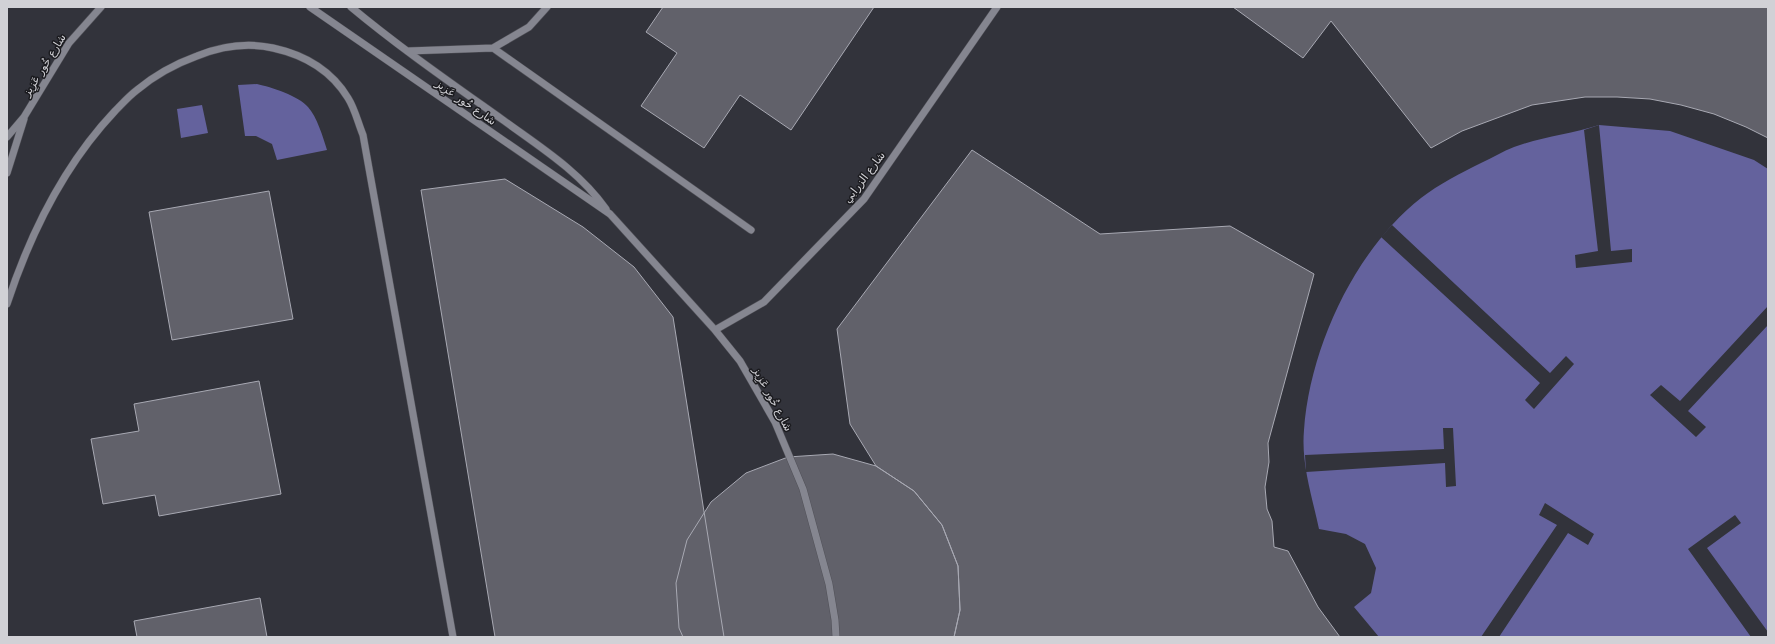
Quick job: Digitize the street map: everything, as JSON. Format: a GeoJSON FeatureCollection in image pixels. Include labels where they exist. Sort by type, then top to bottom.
{"type":"FeatureCollection","features":[{"type":"Feature","properties":{"kind":"street","name":"شارع خُور عَزِيز"},"geometry":{"type":"LineString","coordinates":[[7,137],[24,117],[69,43],[101,7]]}},
{"type":"Feature","properties":{"kind":"street","name":"شارع خُور عَزِيز"},"geometry":{"type":"LineString","coordinates":[[310,7],[610,214]]}},
{"type":"Feature","properties":{"kind":"street","name":"شارع خُور عَزِيز"},"geometry":{"type":"LineString","coordinates":[[353,7],[408,51],[571,170],[598,198],[610,214],[715,330],[740,361],[775,422],[803,489],[829,584],[836,637]]}},
{"type":"Feature","properties":{"kind":"street"},"geometry":{"type":"LineString","coordinates":[[408,51],[493,48],[529,27],[547,7]]}},
{"type":"Feature","properties":{"kind":"street","name":"شارع الزرابي"},"geometry":{"type":"LineString","coordinates":[[715,330],[764,302],[864,199],[997,7]]}},
{"type":"Feature","properties":{"kind":"street"},"geometry":{"type":"LineString","coordinates":[[7,304],[14,283],[42,216],[69,170],[98,130],[136,90],[174,65],[218,48],[258,44],[293,52],[327,72],[349,99],[363,135],[453,637]]}},
{"type":"Feature","properties":{"kind":"street"},"geometry":{"type":"LineString","coordinates":[[493,48],[751,230]]}},
{"type":"Feature","properties":{"kind":"street"},"geometry":{"type":"LineString","coordinates":[[7,173],[24,117]]}},
{"type":"Feature","properties":{"kind":"shaded area"},"geometry":{"type":"Polygon","coordinates":[[[257,84],[284,92],[304,103],[311,111],[317,122],[327,150],[277,160],[272,144],[256,136],[245,136],[238,85],[257,84]]]}},
{"type":"Feature","properties":{"kind":"shaded area"},"geometry":{"type":"Polygon","coordinates":[[[202,105],[208,133],[181,138],[177,109],[202,105]]]}},
{"type":"Feature","properties":{"kind":"shaded area"},"geometry":{"type":"Polygon","coordinates":[[[1599,125],[1670,131],[1754,160],[1768,169],[1768,637],[1379,637],[1354,607],[1371,593],[1376,568],[1365,544],[1346,534],[1319,529],[1310,492],[1304,455],[1304,430],[1308,398],[1326,334],[1340,302],[1357,272],[1397,219],[1421,198],[1450,179],[1510,149],[1535,141],[1599,125]]]}},
{"type":"Feature","properties":{"kind":"pier"},"geometry":{"type":"Polygon","coordinates":[[[1599,125],[1611,251],[1632,249],[1632,262],[1576,268],[1575,255],[1598,251],[1584,130],[1599,125]]]}},
{"type":"Feature","properties":{"kind":"pier"},"geometry":{"type":"Polygon","coordinates":[[[1392,225],[1550,373],[1566,356],[1574,364],[1534,409],[1525,400],[1540,383],[1381,237],[1392,225]]]}},
{"type":"Feature","properties":{"kind":"pier"},"geometry":{"type":"Polygon","coordinates":[[[1768,306],[1768,325],[1688,411],[1706,427],[1696,437],[1650,395],[1661,385],[1680,401],[1768,306]]]}},
{"type":"Feature","properties":{"kind":"pier"},"geometry":{"type":"Polygon","coordinates":[[[1443,428],[1453,428],[1456,486],[1446,487],[1445,463],[1306,472],[1305,455],[1444,449],[1443,428]]]}},
{"type":"Feature","properties":{"kind":"pier"},"geometry":{"type":"Polygon","coordinates":[[[1545,503],[1594,534],[1588,545],[1568,533],[1499,637],[1481,637],[1557,525],[1539,515],[1545,503]]]}},
{"type":"Feature","properties":{"kind":"pier"},"geometry":{"type":"Polygon","coordinates":[[[1735,515],[1741,523],[1707,548],[1768,632],[1768,637],[1751,637],[1688,549],[1735,515]]]}},
{"type":"Feature","properties":{"kind":"building"},"geometry":{"type":"Polygon","coordinates":[[[663,7],[874,7],[791,130],[740,95],[704,148],[641,106],[677,53],[646,32],[663,7]]]}},
{"type":"Feature","properties":{"kind":"building"},"geometry":{"type":"Polygon","coordinates":[[[1233,7],[1768,7],[1768,138],[1714,114],[1681,105],[1650,99],[1585,97],[1532,105],[1462,131],[1431,148],[1331,21],[1303,58],[1233,7]]]}},
{"type":"Feature","properties":{"kind":"building"},"geometry":{"type":"Polygon","coordinates":[[[972,150],[1100,234],[1230,226],[1314,274],[1268,443],[1269,462],[1265,487],[1267,509],[1272,521],[1274,547],[1288,551],[1318,607],[1340,637],[954,637],[960,610],[958,566],[942,525],[914,491],[876,466],[850,424],[837,329],[972,150]]]}},
{"type":"Feature","properties":{"kind":"building"},"geometry":{"type":"Polygon","coordinates":[[[505,179],[583,227],[634,267],[673,317],[724,637],[495,637],[421,190],[505,179]]]}},
{"type":"Feature","properties":{"kind":"building"},"geometry":{"type":"Polygon","coordinates":[[[269,191],[293,319],[172,340],[149,212],[269,191]]]}},
{"type":"Feature","properties":{"kind":"building"},"geometry":{"type":"Polygon","coordinates":[[[259,381],[281,494],[159,516],[155,495],[103,504],[91,439],[139,431],[134,404],[259,381]]]}},
{"type":"Feature","properties":{"kind":"building"},"geometry":{"type":"Polygon","coordinates":[[[833,454],[876,466],[914,491],[942,525],[958,566],[960,610],[954,637],[683,637],[679,628],[676,583],[687,540],[711,502],[746,473],[788,457],[833,454]]]}},
{"type":"Feature","properties":{"kind":"building"},"geometry":{"type":"Polygon","coordinates":[[[260,598],[267,637],[137,637],[134,621],[260,598]]]}}]}
